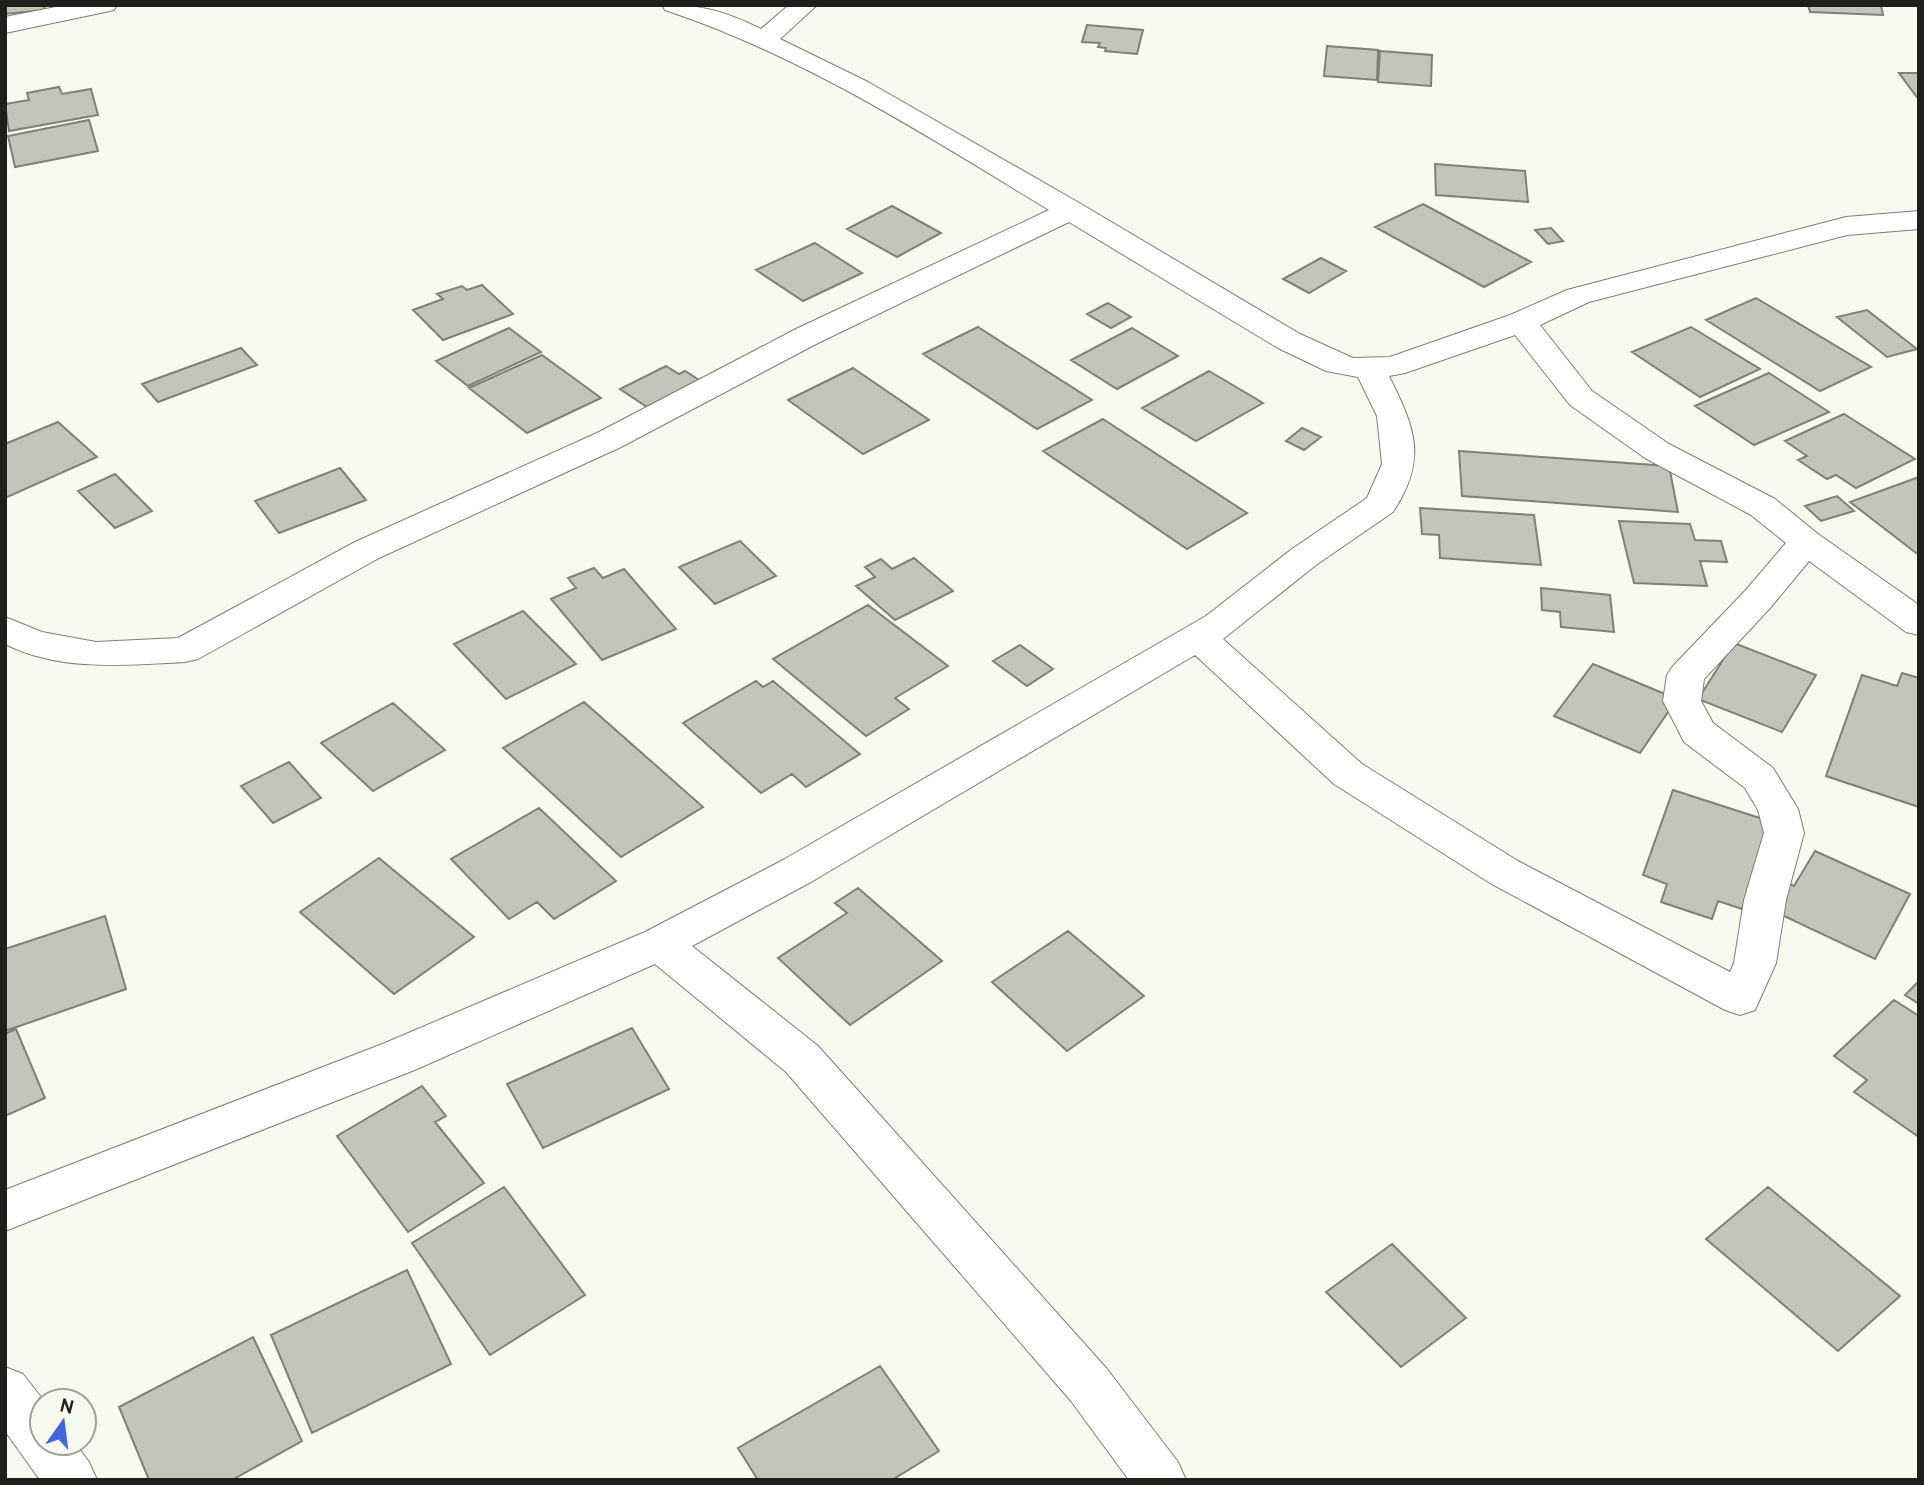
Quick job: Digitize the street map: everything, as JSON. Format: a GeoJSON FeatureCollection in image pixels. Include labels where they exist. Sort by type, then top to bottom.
{"type":"FeatureCollection","features":[{"type":"Feature","properties":{"kind":"street"},"geometry":{"type":"LineString","coordinates":[[5,25],[105,5]]}},
{"type":"Feature","properties":{"kind":"street"},"geometry":{"type":"LineString","coordinates":[[674,5],[729,23],[859,88],[1071,210],[1289,341],[1337,364],[1369,368],[1394,366],[1521,322],[1578,296],[1846,226],[1919,220]]}},
{"type":"Feature","properties":{"kind":"street"},"geometry":{"type":"LineString","coordinates":[[764,39],[805,5]]}},
{"type":"Feature","properties":{"kind":"street"},"geometry":{"type":"LineString","coordinates":[[5,629],[33,643],[96,654],[185,650],[368,550],[609,440],[807,336],[1071,210]]}},
{"type":"Feature","properties":{"kind":"street"},"geometry":{"type":"LineString","coordinates":[[1521,322],[1581,398],[1657,452],[1763,507],[1806,542],[1919,623]]}},
{"type":"Feature","properties":{"kind":"street"},"geometry":{"type":"LineString","coordinates":[[5,1211],[401,1056],[660,944],[797,871],[1219,625],[1304,557],[1381,504],[1399,464],[1393,416],[1369,368]]}},
{"type":"Feature","properties":{"kind":"street"},"geometry":{"type":"LineString","coordinates":[[1198,637],[1348,774],[1504,872],[1740,998],[1755,963],[1765,900],[1784,833],[1778,810],[1759,778],[1698,732],[1682,701],[1686,675],[1758,599],[1806,542]]}},
{"type":"Feature","properties":{"kind":"street"},"geometry":{"type":"LineString","coordinates":[[660,944],[802,1059],[1089,1385],[1160,1480]]}},
{"type":"Feature","properties":{"kind":"street"},"geometry":{"type":"LineString","coordinates":[[5,1390],[28,1420]]}},
{"type":"Feature","properties":{"kind":"street"},"geometry":{"type":"LineString","coordinates":[[55,1457],[71,1480]]}},
{"type":"Feature","properties":{"kind":"building"},"geometry":{"type":"Polygon","coordinates":[[[6,5],[45,5],[44,10],[5,14],[6,5]]]}},
{"type":"Feature","properties":{"kind":"building"},"geometry":{"type":"Polygon","coordinates":[[[1808,5],[1881,5],[1883,15],[1810,12],[1808,5]]]}},
{"type":"Feature","properties":{"kind":"building"},"geometry":{"type":"Polygon","coordinates":[[[1087,25],[1143,30],[1137,54],[1105,51],[1106,48],[1098,47],[1100,43],[1082,42],[1087,25]]]}},
{"type":"Feature","properties":{"kind":"building"},"geometry":{"type":"Polygon","coordinates":[[[1327,46],[1378,50],[1377,80],[1324,76],[1327,46]]]}},
{"type":"Feature","properties":{"kind":"building"},"geometry":{"type":"Polygon","coordinates":[[[1380,51],[1432,55],[1431,86],[1378,82],[1380,51]]]}},
{"type":"Feature","properties":{"kind":"building"},"geometry":{"type":"Polygon","coordinates":[[[1899,73],[1919,73],[1919,100],[1899,73]]]}},
{"type":"Feature","properties":{"kind":"building"},"geometry":{"type":"Polygon","coordinates":[[[59,87],[62,94],[91,89],[98,115],[9,131],[5,104],[29,100],[27,93],[59,87]]]}},
{"type":"Feature","properties":{"kind":"building"},"geometry":{"type":"Polygon","coordinates":[[[89,120],[98,151],[15,167],[8,136],[89,120]]]}},
{"type":"Feature","properties":{"kind":"building"},"geometry":{"type":"Polygon","coordinates":[[[1435,164],[1525,171],[1528,202],[1436,195],[1435,164]]]}},
{"type":"Feature","properties":{"kind":"building"},"geometry":{"type":"Polygon","coordinates":[[[1423,204],[1531,262],[1484,287],[1375,227],[1423,204]]]}},
{"type":"Feature","properties":{"kind":"building"},"geometry":{"type":"Polygon","coordinates":[[[892,206],[941,233],[897,257],[847,229],[892,206]]]}},
{"type":"Feature","properties":{"kind":"building"},"geometry":{"type":"Polygon","coordinates":[[[1551,228],[1563,241],[1548,244],[1535,230],[1551,228]]]}},
{"type":"Feature","properties":{"kind":"building"},"geometry":{"type":"Polygon","coordinates":[[[815,243],[862,273],[803,301],[756,270],[815,243]]]}},
{"type":"Feature","properties":{"kind":"building"},"geometry":{"type":"Polygon","coordinates":[[[1321,258],[1346,271],[1309,293],[1283,279],[1321,258]]]}},
{"type":"Feature","properties":{"kind":"building"},"geometry":{"type":"Polygon","coordinates":[[[482,285],[513,314],[443,340],[413,310],[443,299],[437,294],[462,286],[467,290],[482,285]]]}},
{"type":"Feature","properties":{"kind":"building"},"geometry":{"type":"Polygon","coordinates":[[[1756,298],[1871,367],[1820,391],[1706,320],[1756,298]]]}},
{"type":"Feature","properties":{"kind":"building"},"geometry":{"type":"Polygon","coordinates":[[[1108,303],[1131,317],[1111,328],[1087,314],[1108,303]]]}},
{"type":"Feature","properties":{"kind":"building"},"geometry":{"type":"Polygon","coordinates":[[[1867,310],[1917,349],[1887,357],[1837,317],[1867,310]]]}},
{"type":"Feature","properties":{"kind":"building"},"geometry":{"type":"Polygon","coordinates":[[[978,327],[1092,400],[1037,429],[923,354],[978,327]]]}},
{"type":"Feature","properties":{"kind":"building"},"geometry":{"type":"Polygon","coordinates":[[[1691,327],[1760,369],[1700,397],[1632,352],[1691,327]]]}},
{"type":"Feature","properties":{"kind":"building"},"geometry":{"type":"Polygon","coordinates":[[[509,328],[541,352],[468,386],[436,361],[509,328]]]}},
{"type":"Feature","properties":{"kind":"building"},"geometry":{"type":"Polygon","coordinates":[[[1132,328],[1178,356],[1117,389],[1071,360],[1132,328]]]}},
{"type":"Feature","properties":{"kind":"building"},"geometry":{"type":"Polygon","coordinates":[[[241,348],[257,365],[158,402],[142,384],[241,348]]]}},
{"type":"Feature","properties":{"kind":"building"},"geometry":{"type":"Polygon","coordinates":[[[542,355],[601,398],[527,433],[469,388],[542,355]]]}},
{"type":"Feature","properties":{"kind":"building"},"geometry":{"type":"Polygon","coordinates":[[[666,366],[679,374],[685,371],[699,380],[647,407],[620,389],[666,366]]]}},
{"type":"Feature","properties":{"kind":"building"},"geometry":{"type":"Polygon","coordinates":[[[853,368],[929,420],[863,454],[788,400],[853,368]]]}},
{"type":"Feature","properties":{"kind":"building"},"geometry":{"type":"Polygon","coordinates":[[[1209,371],[1263,403],[1196,441],[1142,408],[1209,371]]]}},
{"type":"Feature","properties":{"kind":"building"},"geometry":{"type":"Polygon","coordinates":[[[1769,373],[1829,412],[1754,445],[1695,406],[1769,373]]]}},
{"type":"Feature","properties":{"kind":"building"},"geometry":{"type":"Polygon","coordinates":[[[1844,414],[1915,459],[1856,488],[1836,475],[1827,479],[1798,460],[1807,456],[1785,441],[1844,414]]]}},
{"type":"Feature","properties":{"kind":"building"},"geometry":{"type":"Polygon","coordinates":[[[1103,419],[1247,513],[1187,549],[1043,451],[1103,419]]]}},
{"type":"Feature","properties":{"kind":"building"},"geometry":{"type":"Polygon","coordinates":[[[58,422],[97,457],[5,498],[5,444],[58,422]]]}},
{"type":"Feature","properties":{"kind":"building"},"geometry":{"type":"Polygon","coordinates":[[[1302,428],[1321,437],[1304,450],[1286,441],[1302,428]]]}},
{"type":"Feature","properties":{"kind":"building"},"geometry":{"type":"Polygon","coordinates":[[[1459,451],[1669,466],[1678,512],[1462,496],[1459,451]]]}},
{"type":"Feature","properties":{"kind":"building"},"geometry":{"type":"Polygon","coordinates":[[[340,468],[366,500],[279,533],[255,501],[340,468]]]}},
{"type":"Feature","properties":{"kind":"building"},"geometry":{"type":"Polygon","coordinates":[[[115,474],[152,511],[115,528],[78,491],[115,474]]]}},
{"type":"Feature","properties":{"kind":"building"},"geometry":{"type":"Polygon","coordinates":[[[1919,477],[1919,552],[1916,553],[1850,502],[1919,477]]]}},
{"type":"Feature","properties":{"kind":"building"},"geometry":{"type":"Polygon","coordinates":[[[1837,496],[1854,511],[1821,521],[1805,506],[1837,496]]]}},
{"type":"Feature","properties":{"kind":"building"},"geometry":{"type":"Polygon","coordinates":[[[1420,508],[1534,515],[1541,565],[1440,558],[1439,535],[1422,534],[1420,508]]]}},
{"type":"Feature","properties":{"kind":"building"},"geometry":{"type":"Polygon","coordinates":[[[1619,521],[1690,524],[1695,540],[1721,541],[1727,562],[1700,561],[1707,586],[1634,583],[1619,521]]]}},
{"type":"Feature","properties":{"kind":"building"},"geometry":{"type":"Polygon","coordinates":[[[740,541],[776,576],[715,604],[679,567],[740,541]]]}},
{"type":"Feature","properties":{"kind":"building"},"geometry":{"type":"Polygon","coordinates":[[[914,558],[953,591],[895,620],[856,586],[875,577],[865,567],[881,559],[892,569],[914,558]]]}},
{"type":"Feature","properties":{"kind":"building"},"geometry":{"type":"Polygon","coordinates":[[[594,568],[603,578],[624,569],[676,629],[602,660],[551,599],[576,588],[568,578],[594,568]]]}},
{"type":"Feature","properties":{"kind":"building"},"geometry":{"type":"Polygon","coordinates":[[[1541,588],[1610,595],[1614,632],[1561,627],[1560,612],[1542,610],[1541,588]]]}},
{"type":"Feature","properties":{"kind":"building"},"geometry":{"type":"Polygon","coordinates":[[[868,605],[948,666],[895,698],[909,709],[866,736],[773,659],[868,605]]]}},
{"type":"Feature","properties":{"kind":"building"},"geometry":{"type":"Polygon","coordinates":[[[523,611],[576,664],[506,699],[454,644],[523,611]]]}},
{"type":"Feature","properties":{"kind":"building"},"geometry":{"type":"Polygon","coordinates":[[[1734,643],[1816,675],[1782,732],[1698,699],[1734,643]]]}},
{"type":"Feature","properties":{"kind":"building"},"geometry":{"type":"Polygon","coordinates":[[[1020,645],[1053,669],[1027,686],[993,661],[1020,645]]]}},
{"type":"Feature","properties":{"kind":"building"},"geometry":{"type":"Polygon","coordinates":[[[1593,664],[1677,699],[1640,753],[1554,716],[1593,664]]]}},
{"type":"Feature","properties":{"kind":"building"},"geometry":{"type":"Polygon","coordinates":[[[1902,673],[1919,678],[1919,807],[1826,776],[1862,675],[1897,686],[1902,673]]]}},
{"type":"Feature","properties":{"kind":"building"},"geometry":{"type":"Polygon","coordinates":[[[756,681],[763,687],[773,681],[860,754],[806,787],[792,774],[761,793],[683,723],[756,681]]]}},
{"type":"Feature","properties":{"kind":"building"},"geometry":{"type":"Polygon","coordinates":[[[584,702],[703,807],[621,857],[503,748],[584,702]]]}},
{"type":"Feature","properties":{"kind":"building"},"geometry":{"type":"Polygon","coordinates":[[[393,703],[445,750],[373,791],[321,743],[393,703]]]}},
{"type":"Feature","properties":{"kind":"building"},"geometry":{"type":"Polygon","coordinates":[[[289,762],[321,798],[273,823],[241,786],[289,762]]]}},
{"type":"Feature","properties":{"kind":"building"},"geometry":{"type":"Polygon","coordinates":[[[1673,790],[1769,821],[1742,909],[1718,901],[1712,919],[1661,902],[1667,884],[1643,875],[1673,790]]]}},
{"type":"Feature","properties":{"kind":"building"},"geometry":{"type":"Polygon","coordinates":[[[539,808],[616,881],[554,919],[537,902],[509,919],[451,859],[539,808]]]}},
{"type":"Feature","properties":{"kind":"building"},"geometry":{"type":"Polygon","coordinates":[[[1815,851],[1910,894],[1875,959],[1765,907],[1781,880],[1794,886],[1815,851]]]}},
{"type":"Feature","properties":{"kind":"building"},"geometry":{"type":"Polygon","coordinates":[[[379,858],[474,937],[394,994],[300,912],[379,858]]]}},
{"type":"Feature","properties":{"kind":"building"},"geometry":{"type":"Polygon","coordinates":[[[858,888],[942,961],[850,1025],[778,958],[847,913],[835,903],[858,888]]]}},
{"type":"Feature","properties":{"kind":"building"},"geometry":{"type":"Polygon","coordinates":[[[105,916],[126,989],[5,1031],[5,949],[105,916]]]}},
{"type":"Feature","properties":{"kind":"building"},"geometry":{"type":"Polygon","coordinates":[[[1068,931],[1144,996],[1067,1051],[992,982],[1068,931]]]}},
{"type":"Feature","properties":{"kind":"building"},"geometry":{"type":"Polygon","coordinates":[[[1919,981],[1919,1004],[1905,995],[1919,981]]]}},
{"type":"Feature","properties":{"kind":"building"},"geometry":{"type":"Polygon","coordinates":[[[1894,1000],[1919,1016],[1919,1137],[1854,1092],[1867,1080],[1834,1056],[1894,1000]]]}},
{"type":"Feature","properties":{"kind":"building"},"geometry":{"type":"Polygon","coordinates":[[[632,1028],[669,1089],[543,1148],[507,1084],[632,1028]]]}},
{"type":"Feature","properties":{"kind":"building"},"geometry":{"type":"Polygon","coordinates":[[[16,1029],[45,1098],[5,1116],[5,1034],[16,1029]]]}},
{"type":"Feature","properties":{"kind":"building"},"geometry":{"type":"Polygon","coordinates":[[[422,1086],[446,1116],[435,1122],[484,1183],[408,1232],[337,1136],[422,1086]]]}},
{"type":"Feature","properties":{"kind":"building"},"geometry":{"type":"Polygon","coordinates":[[[504,1187],[585,1295],[490,1355],[412,1243],[504,1187]]]}},
{"type":"Feature","properties":{"kind":"building"},"geometry":{"type":"Polygon","coordinates":[[[1768,1187],[1900,1296],[1838,1351],[1706,1239],[1768,1187]]]}},
{"type":"Feature","properties":{"kind":"building"},"geometry":{"type":"Polygon","coordinates":[[[1392,1244],[1466,1318],[1401,1367],[1326,1292],[1392,1244]]]}},
{"type":"Feature","properties":{"kind":"building"},"geometry":{"type":"Polygon","coordinates":[[[407,1270],[451,1364],[312,1433],[271,1335],[407,1270]]]}},
{"type":"Feature","properties":{"kind":"building"},"geometry":{"type":"Polygon","coordinates":[[[253,1337],[302,1441],[232,1480],[149,1480],[119,1407],[253,1337]]]}},
{"type":"Feature","properties":{"kind":"building"},"geometry":{"type":"Polygon","coordinates":[[[880,1366],[939,1451],[892,1480],[758,1480],[738,1448],[880,1366]]]}}]}
